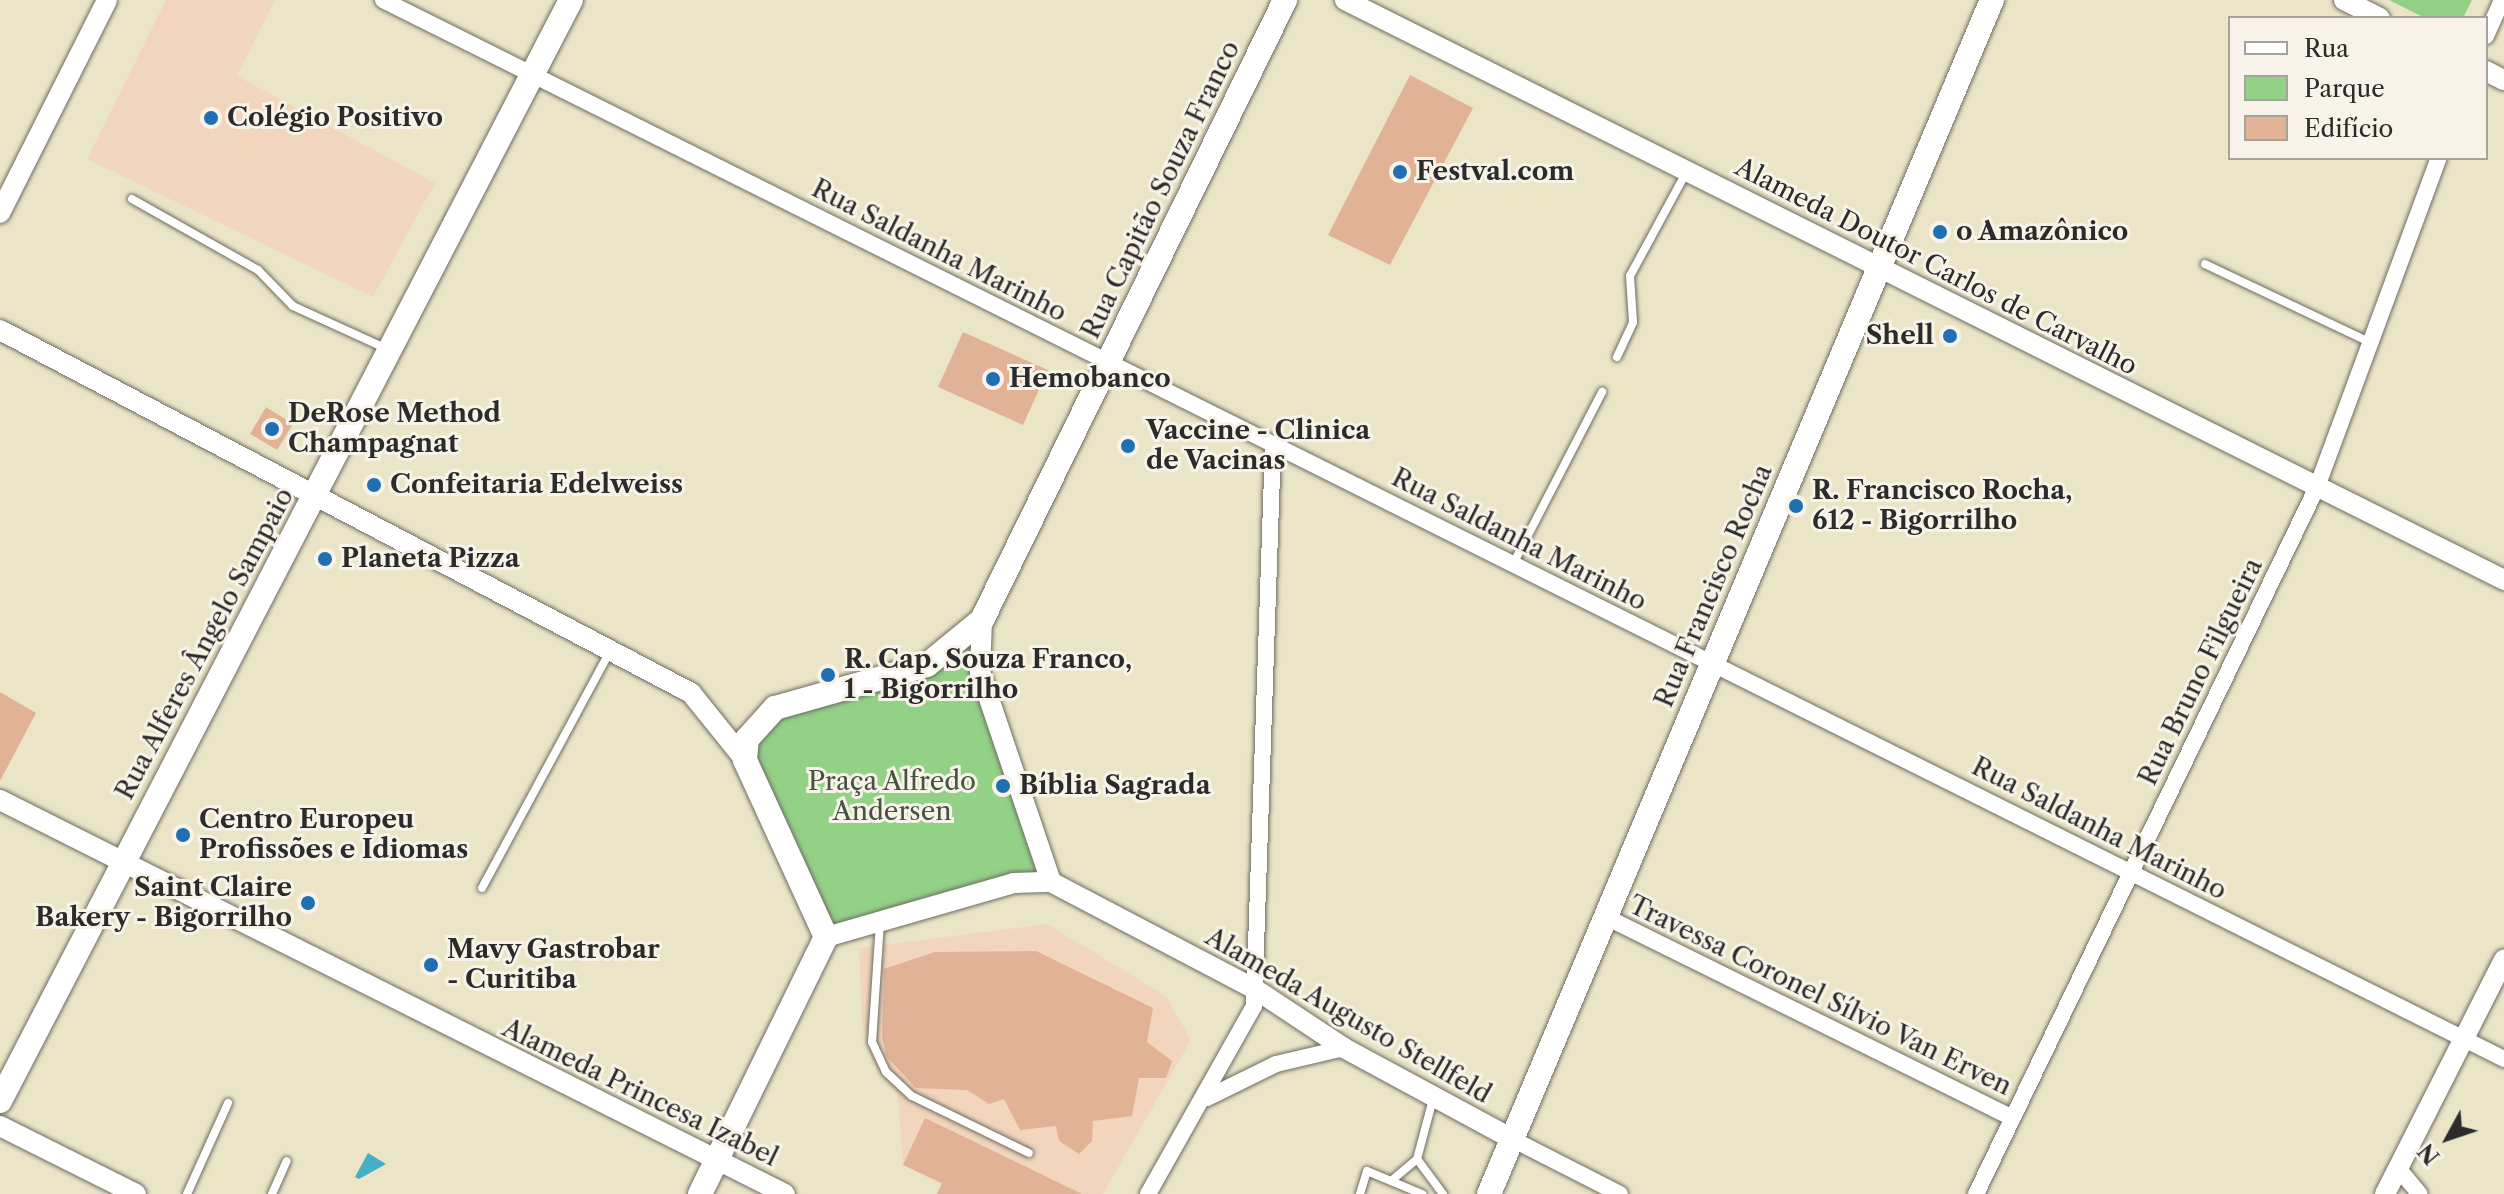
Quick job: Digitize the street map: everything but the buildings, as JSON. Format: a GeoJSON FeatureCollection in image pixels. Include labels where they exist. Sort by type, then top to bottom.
{"type":"FeatureCollection","features":[{"type":"Feature","properties":{"kind":"main road","name":"Rua Alferes Ângelo Sampaio"},"geometry":{"type":"LineString","coordinates":[[0,1101],[571,0]]}},
{"type":"Feature","properties":{"kind":"main road","name":"Rua Capitão Souza Franco"},"geometry":{"type":"LineString","coordinates":[[982,620],[1285,0]]}},
{"type":"Feature","properties":{"kind":"main road","name":"Rua Francisco Rocha"},"geometry":{"type":"LineString","coordinates":[[1489,1194],[1992,0]]}},
{"type":"Feature","properties":{"kind":"main road"},"geometry":{"type":"LineString","coordinates":[[700,1194],[826,937],[745,760],[754,726],[775,708],[912,672],[982,620]]}},
{"type":"Feature","properties":{"kind":"street"},"geometry":{"type":"LineString","coordinates":[[0,213],[107,0]]}},
{"type":"Feature","properties":{"kind":"street","name":"Rua Saldanha Marinho"},"geometry":{"type":"LineString","coordinates":[[383,0],[2504,1059]]}},
{"type":"Feature","properties":{"kind":"street","name":"Alameda Doutor Carlos de Carvalho"},"geometry":{"type":"LineString","coordinates":[[1345,0],[2504,580]]}},
{"type":"Feature","properties":{"kind":"street"},"geometry":{"type":"LineString","coordinates":[[2344,0],[2376,16]]}},
{"type":"Feature","properties":{"kind":"street"},"geometry":{"type":"LineString","coordinates":[[2488,32],[2502,0]]}},
{"type":"Feature","properties":{"kind":"street","name":"Rua Bruno Filgueira"},"geometry":{"type":"LineString","coordinates":[[1976,1194],[2317,487],[2438,160]]}},
{"type":"Feature","properties":{"kind":"street"},"geometry":{"type":"LineString","coordinates":[[0,330],[691,693],[745,760]]}},
{"type":"Feature","properties":{"kind":"street"},"geometry":{"type":"LineString","coordinates":[[1148,1194],[1249,1023],[1255,989],[1273,444]]}},
{"type":"Feature","properties":{"kind":"street"},"geometry":{"type":"LineString","coordinates":[[826,937],[1014,883],[1051,882],[980,672],[982,620]]}},
{"type":"Feature","properties":{"kind":"street","name":"Alameda Princesa Izabel"},"geometry":{"type":"LineString","coordinates":[[0,800],[122,864],[785,1194]]}},
{"type":"Feature","properties":{"kind":"street","name":"Alameda Augusto Stellfeld"},"geometry":{"type":"LineString","coordinates":[[1051,882],[1255,989],[1344,1048],[1433,1097],[1620,1194]]}},
{"type":"Feature","properties":{"kind":"street","name":"Travessa Coronel Sílvio Van Erven"},"geometry":{"type":"LineString","coordinates":[[1606,917],[2012,1118]]}},
{"type":"Feature","properties":{"kind":"street"},"geometry":{"type":"LineString","coordinates":[[2385,1194],[2461,1037],[2504,961]]}},
{"type":"Feature","properties":{"kind":"street"},"geometry":{"type":"LineString","coordinates":[[1205,1099],[1276,1064],[1344,1048]]}},
{"type":"Feature","properties":{"kind":"street"},"geometry":{"type":"LineString","coordinates":[[0,1126],[136,1194]]}},
{"type":"Feature","properties":{"kind":"street"},"geometry":{"type":"LineString","coordinates":[[2397,1167],[2420,1194]]}},
{"type":"Feature","properties":{"kind":"lane"},"geometry":{"type":"LineString","coordinates":[[1617,357],[1633,322],[1630,276],[1687,171]]}},
{"type":"Feature","properties":{"kind":"lane"},"geometry":{"type":"LineString","coordinates":[[132,199],[258,270],[293,306],[389,350]]}},
{"type":"Feature","properties":{"kind":"lane"},"geometry":{"type":"LineString","coordinates":[[2205,264],[2372,344]]}},
{"type":"Feature","properties":{"kind":"lane"},"geometry":{"type":"LineString","coordinates":[[1513,564],[1602,392]]}},
{"type":"Feature","properties":{"kind":"lane"},"geometry":{"type":"LineString","coordinates":[[482,888],[610,650]]}},
{"type":"Feature","properties":{"kind":"lane"},"geometry":{"type":"LineString","coordinates":[[880,921],[872,1042],[886,1072],[912,1096],[1029,1153]]}},
{"type":"Feature","properties":{"kind":"lane"},"geometry":{"type":"LineString","coordinates":[[1391,1181],[1417,1159],[1433,1097]]}},
{"type":"Feature","properties":{"kind":"lane"},"geometry":{"type":"LineString","coordinates":[[187,1194],[228,1103]]}},
{"type":"Feature","properties":{"kind":"lane"},"geometry":{"type":"LineString","coordinates":[[1417,1159],[1431,1190],[1443,1194]]}},
{"type":"Feature","properties":{"kind":"lane"},"geometry":{"type":"LineString","coordinates":[[272,1194],[287,1161]]}},
{"type":"Feature","properties":{"kind":"lane"},"geometry":{"type":"LineString","coordinates":[[1360,1194],[1367,1171],[1422,1194]]}},
{"type":"Feature","properties":{"kind":"shaded area","name":"Colégio Positivo"},"geometry":{"type":"Polygon","coordinates":[[[166,0],[275,0],[237,76],[435,183],[373,297],[87,159],[166,0]]]}},
{"type":"Feature","properties":{"kind":"shaded area"},"geometry":{"type":"Polygon","coordinates":[[[1047,924],[1166,996],[1191,1040],[1103,1194],[937,1194],[941,1185],[903,1165],[898,1096],[873,1063],[862,1023],[859,948],[1047,924]]]}},
{"type":"Feature","properties":{"kind":"green space"},"geometry":{"type":"Polygon","coordinates":[[[2389,0],[2472,0],[2464,16],[2421,16],[2389,0]]]}},
{"type":"Feature","properties":{"kind":"green space","name":"Praça Alfredo Andersen"},"geometry":{"type":"Polygon","coordinates":[[[978,637],[1051,882],[826,937],[747,739],[754,726],[978,637]]]}},
{"type":"Feature","properties":{"kind":"water"},"geometry":{"type":"Polygon","coordinates":[[[368,1153],[386,1164],[359,1179],[355,1177],[368,1153]]]}},
{"type":"Feature","properties":{"kind":"place","name":"Colégio Positivo"},"geometry":{"type":"Point","coordinates":[211,118]}},
{"type":"Feature","properties":{"kind":"place","name":"Festval.com"},"geometry":{"type":"Point","coordinates":[1400,172]}},
{"type":"Feature","properties":{"kind":"place","name":"o Amazônico"},"geometry":{"type":"Point","coordinates":[1940,232]}},
{"type":"Feature","properties":{"kind":"place","name":"Shell"},"geometry":{"type":"Point","coordinates":[1950,336]}},
{"type":"Feature","properties":{"kind":"place","name":"Hemobanco"},"geometry":{"type":"Point","coordinates":[993,379]}},
{"type":"Feature","properties":{"kind":"place","name":"DeRose Method Champagnat"},"geometry":{"type":"Point","coordinates":[272,429]}},
{"type":"Feature","properties":{"kind":"place","name":"Vaccine - Clinica de Vacinas"},"geometry":{"type":"Point","coordinates":[1128,446]}},
{"type":"Feature","properties":{"kind":"place","name":"Confeitaria Edelweiss"},"geometry":{"type":"Point","coordinates":[374,485]}},
{"type":"Feature","properties":{"kind":"place","name":"R. Francisco Rocha, 612 - Bigorrilho"},"geometry":{"type":"Point","coordinates":[1796,506]}},
{"type":"Feature","properties":{"kind":"place","name":"Planeta Pizza"},"geometry":{"type":"Point","coordinates":[325,559]}},
{"type":"Feature","properties":{"kind":"place","name":"R. Cap. Souza Franco, 1 - Bigorrilho"},"geometry":{"type":"Point","coordinates":[828,675]}},
{"type":"Feature","properties":{"kind":"place","name":"Bíblia Sagrada"},"geometry":{"type":"Point","coordinates":[1003,786]}},
{"type":"Feature","properties":{"kind":"place","name":"Centro Europeu Profissões e Idiomas"},"geometry":{"type":"Point","coordinates":[183,835]}},
{"type":"Feature","properties":{"kind":"place","name":"Saint Claire Bakery - Bigorrilho"},"geometry":{"type":"Point","coordinates":[308,903]}},
{"type":"Feature","properties":{"kind":"place","name":"Mavy Gastrobar - Curitiba"},"geometry":{"type":"Point","coordinates":[431,965]}}]}
